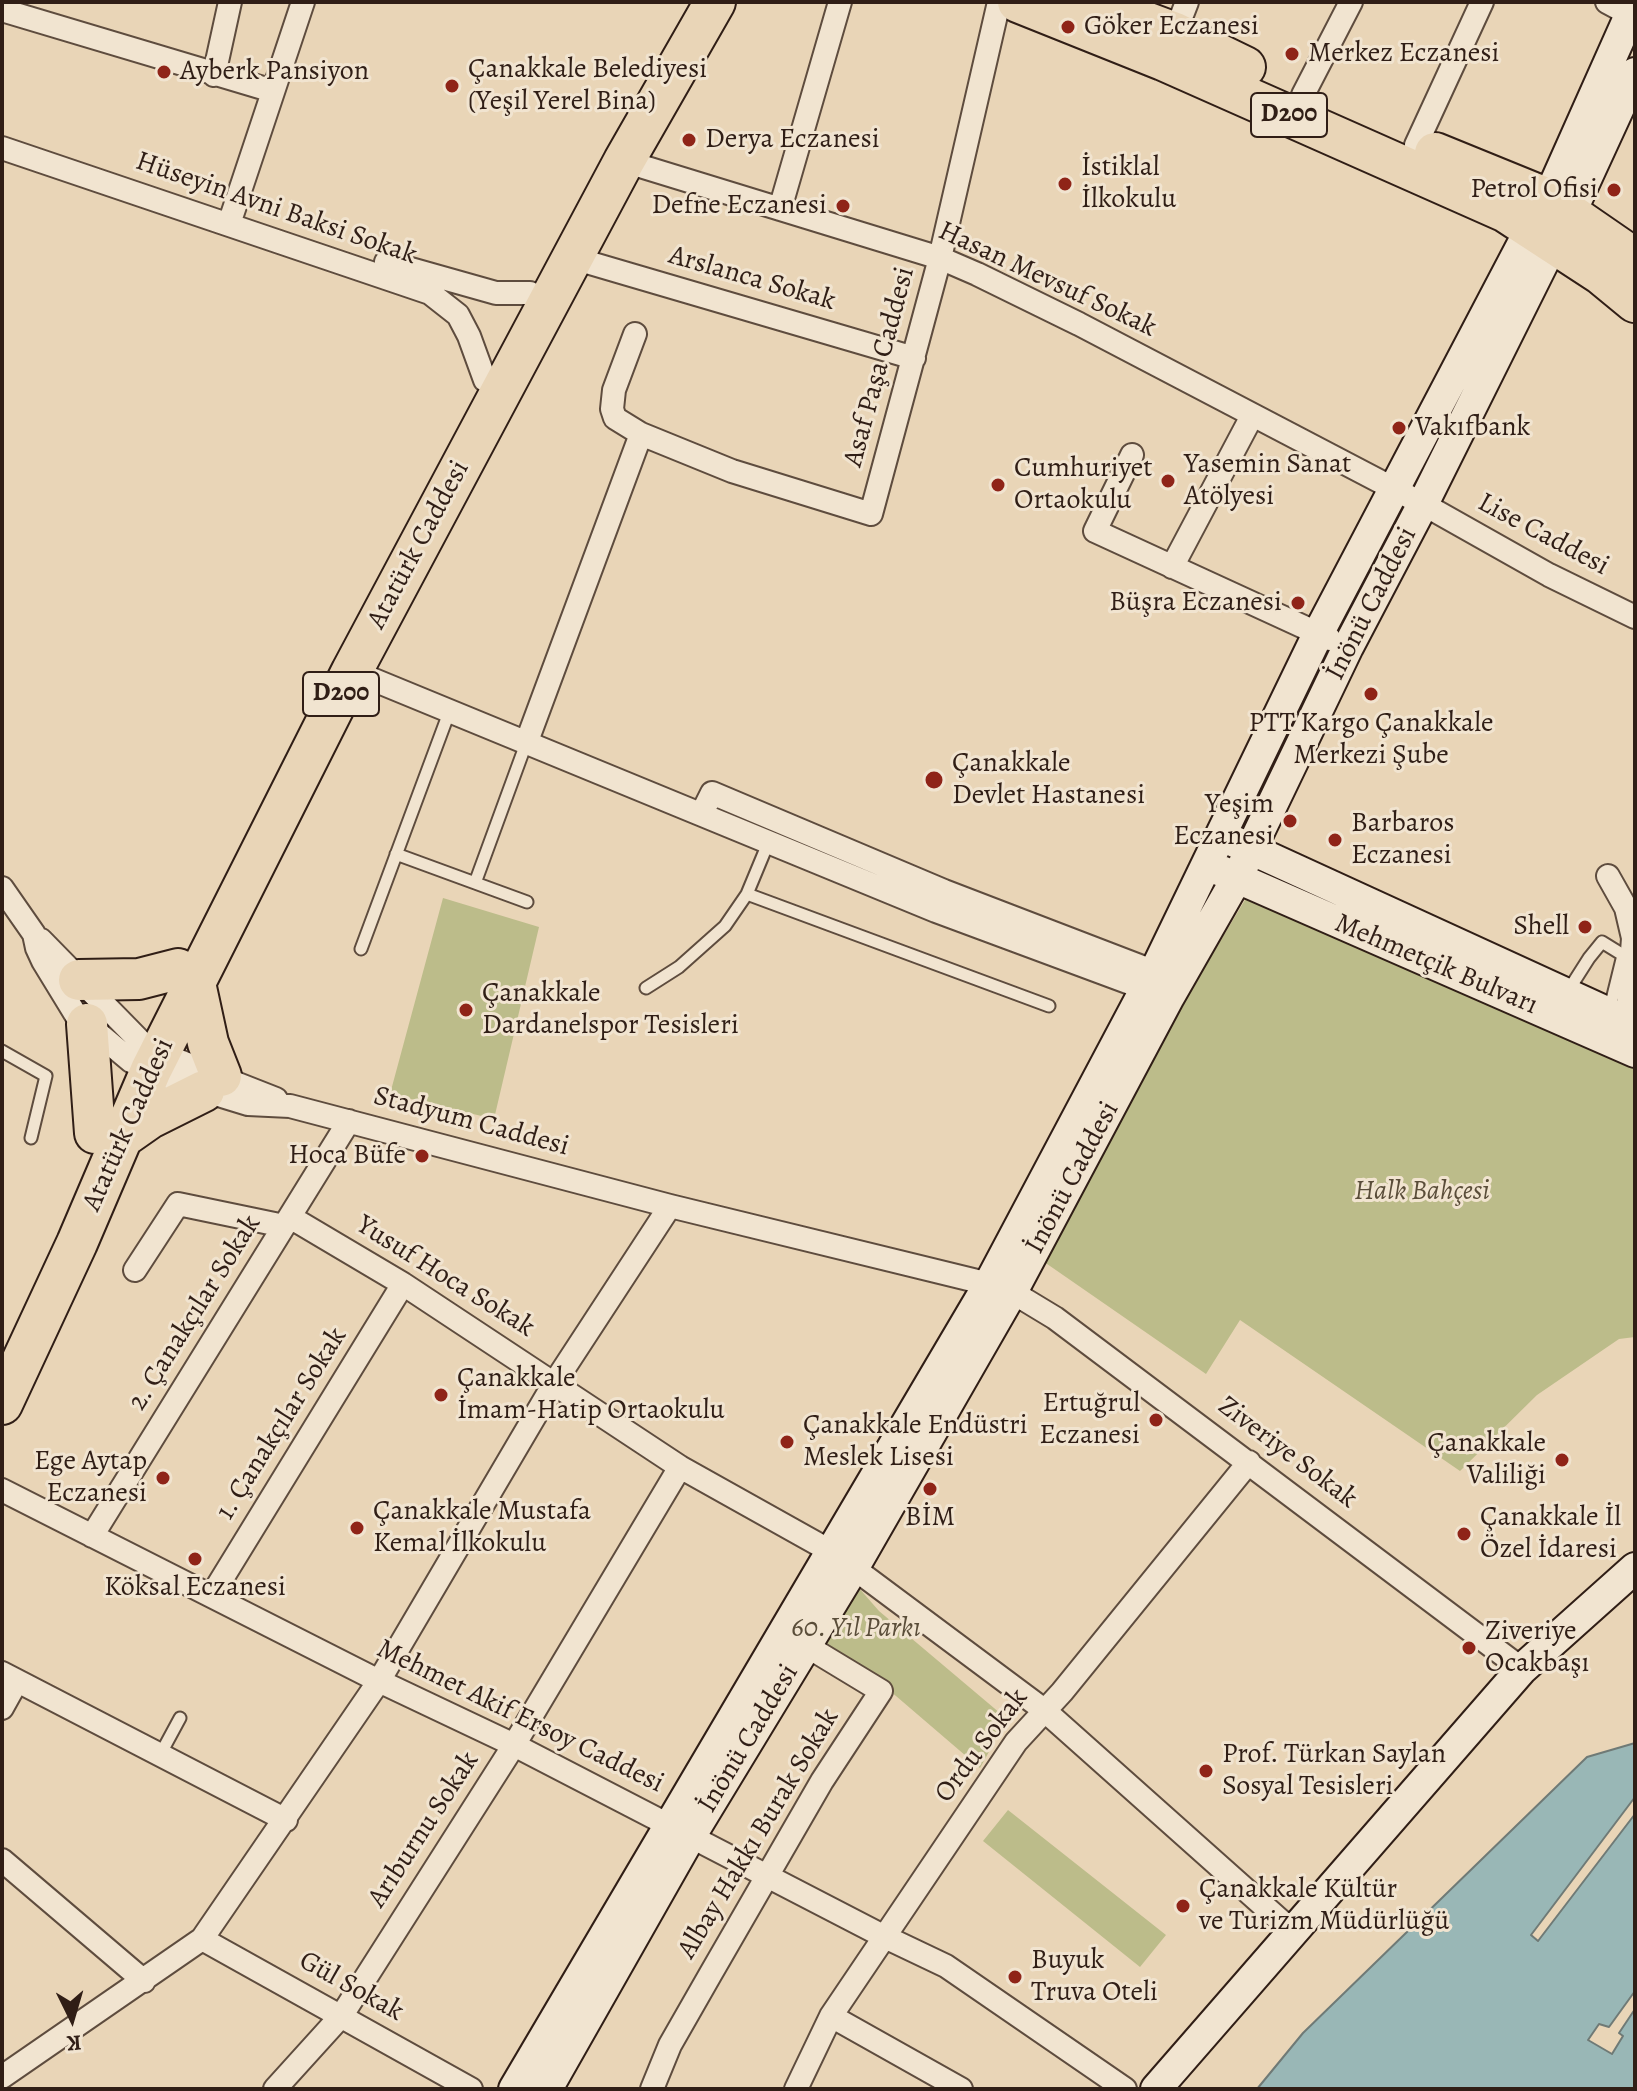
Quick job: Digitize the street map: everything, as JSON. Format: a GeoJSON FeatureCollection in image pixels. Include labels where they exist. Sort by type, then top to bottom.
{"type":"FeatureCollection","features":[{"type":"Feature","properties":{"kind":"highway","name":"Atatürk Caddesi"},"geometry":{"type":"LineString","coordinates":[[2,1343],[485,380],[683,2]]}},
{"type":"Feature","properties":{"kind":"highway","name":"Atatürk Caddesi"},"geometry":{"type":"LineString","coordinates":[[187,976],[366,676],[573,258],[624,161],[715,2]]}},
{"type":"Feature","properties":{"kind":"highway","name":"D200"},"geometry":{"type":"LineString","coordinates":[[1018,2],[1163,60],[1506,212],[1551,220],[1601,274],[1635,302]]}},
{"type":"Feature","properties":{"kind":"highway","name":"D200"},"geometry":{"type":"LineString","coordinates":[[1092,2],[1181,18],[1303,95],[1416,145],[1551,220],[1635,259]]}},
{"type":"Feature","properties":{"kind":"highway"},"geometry":{"type":"LineString","coordinates":[[79,980],[187,976],[208,1043],[212,1084],[150,1118],[108,1136],[87,1024]]}},
{"type":"Feature","properties":{"kind":"highway","name":"Atatürk Caddesi"},"geometry":{"type":"LineString","coordinates":[[2,1404],[77,1243],[108,1136]]}},
{"type":"Feature","properties":{"kind":"main road","name":"İnönü Caddesi"},"geometry":{"type":"LineString","coordinates":[[547,2089],[680,1830],[843,1559],[1000,1288],[1162,985],[1237,878],[1348,647],[1423,504],[1551,220],[1627,9]]}},
{"type":"Feature","properties":{"kind":"main road","name":"İnönü Caddesi"},"geometry":{"type":"LineString","coordinates":[[1162,985],[1207,864],[1318,634],[1396,490],[1635,73]]}},
{"type":"Feature","properties":{"kind":"main road","name":"Mehmetçik Bulvarı"},"geometry":{"type":"LineString","coordinates":[[1221,835],[1568,993],[1625,1035]]}},
{"type":"Feature","properties":{"kind":"main road","name":"Mehmetçik Bulvarı"},"geometry":{"type":"LineString","coordinates":[[1207,864],[1625,1035]]}},
{"type":"Feature","properties":{"kind":"main road","name":"İnönü Caddesi"},"geometry":{"type":"LineString","coordinates":[[514,2089],[680,1830],[805,1645],[843,1559]]}},
{"type":"Feature","properties":{"kind":"main road"},"geometry":{"type":"LineString","coordinates":[[1156,2089],[1522,1669],[1635,1568]]}},
{"type":"Feature","properties":{"kind":"street"},"geometry":{"type":"LineString","coordinates":[[214,75],[230,2]]}},
{"type":"Feature","properties":{"kind":"street"},"geometry":{"type":"LineString","coordinates":[[231,219],[303,2]]}},
{"type":"Feature","properties":{"kind":"street"},"geometry":{"type":"LineString","coordinates":[[780,209],[840,2]]}},
{"type":"Feature","properties":{"kind":"street","name":"Asaf Paşa Caddesi"},"geometry":{"type":"LineString","coordinates":[[641,434],[732,471],[871,514],[940,258],[999,2]]}},
{"type":"Feature","properties":{"kind":"street"},"geometry":{"type":"LineString","coordinates":[[1303,95],[1351,2]]}},
{"type":"Feature","properties":{"kind":"street"},"geometry":{"type":"LineString","coordinates":[[1416,145],[1482,2]]}},
{"type":"Feature","properties":{"kind":"street"},"geometry":{"type":"LineString","coordinates":[[2,10],[273,91]]}},
{"type":"Feature","properties":{"kind":"street","name":"Hüseyin Avni Baksi Sokak"},"geometry":{"type":"LineString","coordinates":[[2,132],[231,219]]}},
{"type":"Feature","properties":{"kind":"street","name":"Hüseyin Avni Baksi Sokak"},"geometry":{"type":"LineString","coordinates":[[2,148],[231,219],[440,289],[530,293]]}},
{"type":"Feature","properties":{"kind":"street","name":"Hasan Mevsuf Sokak"},"geometry":{"type":"LineString","coordinates":[[624,161],[940,258],[1041,305],[1423,504]]}},
{"type":"Feature","properties":{"kind":"street","name":"Arslanca Sokak"},"geometry":{"type":"LineString","coordinates":[[573,258],[914,358]]}},
{"type":"Feature","properties":{"kind":"street","name":"Hüseyin Avni Baksi Sokak"},"geometry":{"type":"LineString","coordinates":[[440,289],[469,336],[485,380]]}},
{"type":"Feature","properties":{"kind":"street"},"geometry":{"type":"LineString","coordinates":[[527,741],[641,434],[615,418],[612,409],[614,390],[635,334]]}},
{"type":"Feature","properties":{"kind":"street"},"geometry":{"type":"LineString","coordinates":[[1172,567],[1252,416]]}},
{"type":"Feature","properties":{"kind":"street"},"geometry":{"type":"LineString","coordinates":[[1132,455],[1095,531],[1348,647]]}},
{"type":"Feature","properties":{"kind":"street","name":"Lise Caddesi"},"geometry":{"type":"LineString","coordinates":[[1423,504],[1549,575],[1635,617]]}},
{"type":"Feature","properties":{"kind":"street"},"geometry":{"type":"LineString","coordinates":[[366,676],[936,911],[1162,985]]}},
{"type":"Feature","properties":{"kind":"street"},"geometry":{"type":"LineString","coordinates":[[702,813],[712,793],[1162,985]]}},
{"type":"Feature","properties":{"kind":"street"},"geometry":{"type":"LineString","coordinates":[[1608,876],[1626,908],[1633,938],[1625,1035]]}},
{"type":"Feature","properties":{"kind":"street","name":"Stadyum Caddesi"},"geometry":{"type":"LineString","coordinates":[[3,893],[34,934],[43,961],[76,1015],[146,1056],[212,1084],[248,1104],[290,1106],[670,1206],[1000,1288]]}},
{"type":"Feature","properties":{"kind":"street"},"geometry":{"type":"LineString","coordinates":[[34,934],[146,1056]]}},
{"type":"Feature","properties":{"kind":"street","name":"2. Çanakçılar Sokak"},"geometry":{"type":"LineString","coordinates":[[92,1536],[349,1121]]}},
{"type":"Feature","properties":{"kind":"street","name":"Yusuf Hoca Sokak"},"geometry":{"type":"LineString","coordinates":[[135,1270],[178,1204],[287,1222],[403,1284],[680,1467],[843,1559],[1044,1710],[1292,1931]]}},
{"type":"Feature","properties":{"kind":"street"},"geometry":{"type":"LineString","coordinates":[[2,2077],[202,1939],[379,1681],[555,1382],[670,1206]]}},
{"type":"Feature","properties":{"kind":"street","name":"1. Çanakçılar Sokak"},"geometry":{"type":"LineString","coordinates":[[212,1595],[403,1284]]}},
{"type":"Feature","properties":{"kind":"street","name":"Ziveriye Sokak"},"geometry":{"type":"LineString","coordinates":[[1000,1288],[1055,1318],[1522,1669]]}},
{"type":"Feature","properties":{"kind":"street","name":"Ordu Sokak"},"geometry":{"type":"LineString","coordinates":[[796,2089],[831,2016],[1016,1742],[1062,1692],[1249,1462]]}},
{"type":"Feature","properties":{"kind":"street","name":"Arıburnu Sokak"},"geometry":{"type":"LineString","coordinates":[[275,2089],[342,2015],[514,1745],[680,1467]]}},
{"type":"Feature","properties":{"kind":"street","name":"Mehmet Akif Ersoy Caddesi"},"geometry":{"type":"LineString","coordinates":[[2,1490],[379,1681],[514,1745],[946,1966],[1125,2089]]}},
{"type":"Feature","properties":{"kind":"street","name":"Albay Hakkı Burak Sokak"},"geometry":{"type":"LineString","coordinates":[[652,2089],[670,2045],[822,1781],[881,1691],[805,1645]]}},
{"type":"Feature","properties":{"kind":"street"},"geometry":{"type":"LineString","coordinates":[[2,1708],[9,1677],[286,1820]]}},
{"type":"Feature","properties":{"kind":"street"},"geometry":{"type":"LineString","coordinates":[[2,1860],[144,1981]]}},
{"type":"Feature","properties":{"kind":"street","name":"Gül Sokak"},"geometry":{"type":"LineString","coordinates":[[202,1939],[471,2089]]}},
{"type":"Feature","properties":{"kind":"street"},"geometry":{"type":"LineString","coordinates":[[831,2016],[961,2089]]}},
{"type":"Feature","properties":{"kind":"lane"},"geometry":{"type":"LineString","coordinates":[[361,949],[450,709]]}},
{"type":"Feature","properties":{"kind":"lane"},"geometry":{"type":"LineString","coordinates":[[475,883],[527,741]]}},
{"type":"Feature","properties":{"kind":"lane"},"geometry":{"type":"LineString","coordinates":[[646,988],[679,967],[725,926],[747,894],[769,840]]}},
{"type":"Feature","properties":{"kind":"lane"},"geometry":{"type":"LineString","coordinates":[[396,854],[527,902]]}},
{"type":"Feature","properties":{"kind":"lane"},"geometry":{"type":"LineString","coordinates":[[747,894],[1049,1006]]}},
{"type":"Feature","properties":{"kind":"lane"},"geometry":{"type":"LineString","coordinates":[[1568,993],[1602,942],[1623,955],[1625,1035]]}},
{"type":"Feature","properties":{"kind":"lane"},"geometry":{"type":"LineString","coordinates":[[2,1051],[46,1076],[31,1138]]}},
{"type":"Feature","properties":{"kind":"lane"},"geometry":{"type":"LineString","coordinates":[[160,1755],[180,1718]]}},
{"type":"Feature","properties":{"kind":"green space","name":"Halk Bahçesi"},"geometry":{"type":"Polygon","coordinates":[[[1251,890],[1635,1057],[1635,1337],[1619,1339],[1537,1395],[1460,1471],[1240,1320],[1206,1374],[1037,1257],[1141,1073],[1251,890]]]}},
{"type":"Feature","properties":{"kind":"green space","name":"Çanakkale Dardanelspor Tesisleri"},"geometry":{"type":"Polygon","coordinates":[[[443,898],[539,927],[494,1119],[390,1094],[443,898]]]}},
{"type":"Feature","properties":{"kind":"green space","name":"60. Yıl Parkı"},"geometry":{"type":"Polygon","coordinates":[[[851,1579],[879,1611],[1007,1719],[980,1768],[882,1684],[817,1637],[851,1579]]]}},
{"type":"Feature","properties":{"kind":"green space"},"geometry":{"type":"Polygon","coordinates":[[[1008,1810],[1166,1935],[1140,1967],[983,1841],[1008,1810]]]}},
{"type":"Feature","properties":{"kind":"water"},"geometry":{"type":"Polygon","coordinates":[[[1635,1743],[1635,1797],[1531,1935],[1538,1941],[1635,1814],[1635,1991],[1609,2027],[1599,2024],[1588,2040],[1612,2054],[1623,2036],[1619,2033],[1635,2009],[1635,2089],[1257,2089],[1303,2033],[1587,1757],[1635,1743]]]}},
{"type":"Feature","properties":{"kind":"place","name":"Göker Eczanesi"},"geometry":{"type":"Point","coordinates":[1068,27]}},
{"type":"Feature","properties":{"kind":"place","name":"Merkez Eczanesi"},"geometry":{"type":"Point","coordinates":[1292,54]}},
{"type":"Feature","properties":{"kind":"place","name":"Ayberk Pansiyon"},"geometry":{"type":"Point","coordinates":[164,72]}},
{"type":"Feature","properties":{"kind":"place","name":"Çanakkale Belediyesi (Yeşil Yerel Bina)"},"geometry":{"type":"Point","coordinates":[452,86]}},
{"type":"Feature","properties":{"kind":"place","name":"Derya Eczanesi"},"geometry":{"type":"Point","coordinates":[689,140]}},
{"type":"Feature","properties":{"kind":"place","name":"İstiklal İlkokulu"},"geometry":{"type":"Point","coordinates":[1065,184]}},
{"type":"Feature","properties":{"kind":"place","name":"Petrol Ofisi"},"geometry":{"type":"Point","coordinates":[1614,190]}},
{"type":"Feature","properties":{"kind":"place","name":"Defne Eczanesi"},"geometry":{"type":"Point","coordinates":[843,206]}},
{"type":"Feature","properties":{"kind":"place","name":"Vakıfbank"},"geometry":{"type":"Point","coordinates":[1399,428]}},
{"type":"Feature","properties":{"kind":"place","name":"Yasemin Sanat Atölyesi"},"geometry":{"type":"Point","coordinates":[1168,481]}},
{"type":"Feature","properties":{"kind":"place","name":"Cumhuriyet Ortaokulu"},"geometry":{"type":"Point","coordinates":[998,485]}},
{"type":"Feature","properties":{"kind":"place","name":"Büşra Eczanesi"},"geometry":{"type":"Point","coordinates":[1298,603]}},
{"type":"Feature","properties":{"kind":"place","name":"PTT Kargo Çanakkale Merkezi Şube"},"geometry":{"type":"Point","coordinates":[1371,694]}},
{"type":"Feature","properties":{"kind":"place","name":"Çanakkale Devlet Hastanesi"},"geometry":{"type":"Point","coordinates":[934,780]}},
{"type":"Feature","properties":{"kind":"place","name":"Yeşim Eczanesi"},"geometry":{"type":"Point","coordinates":[1290,821]}},
{"type":"Feature","properties":{"kind":"place","name":"Barbaros Eczanesi"},"geometry":{"type":"Point","coordinates":[1335,840]}},
{"type":"Feature","properties":{"kind":"place","name":"Shell"},"geometry":{"type":"Point","coordinates":[1585,927]}},
{"type":"Feature","properties":{"kind":"place","name":"Çanakkale Dardanelspor Tesisleri"},"geometry":{"type":"Point","coordinates":[466,1010]}},
{"type":"Feature","properties":{"kind":"place","name":"Hoca Büfe"},"geometry":{"type":"Point","coordinates":[422,1156]}},
{"type":"Feature","properties":{"kind":"place","name":"Çanakkale İmam-Hatip Ortaokulu"},"geometry":{"type":"Point","coordinates":[441,1395]}},
{"type":"Feature","properties":{"kind":"place","name":"Ertuğrul Eczanesi"},"geometry":{"type":"Point","coordinates":[1156,1420]}},
{"type":"Feature","properties":{"kind":"place","name":"Çanakkale Endüstri Meslek Lisesi"},"geometry":{"type":"Point","coordinates":[787,1442]}},
{"type":"Feature","properties":{"kind":"place","name":"Çanakkale Valiliği"},"geometry":{"type":"Point","coordinates":[1562,1460]}},
{"type":"Feature","properties":{"kind":"place","name":"Ege Aytap Eczanesi"},"geometry":{"type":"Point","coordinates":[163,1478]}},
{"type":"Feature","properties":{"kind":"place","name":"BİM"},"geometry":{"type":"Point","coordinates":[930,1489]}},
{"type":"Feature","properties":{"kind":"place","name":"Çanakkale Mustafa Kemal İlkokulu"},"geometry":{"type":"Point","coordinates":[357,1528]}},
{"type":"Feature","properties":{"kind":"place","name":"Çanakkale İl Özel İdaresi"},"geometry":{"type":"Point","coordinates":[1464,1534]}},
{"type":"Feature","properties":{"kind":"place","name":"Köksal Eczanesi"},"geometry":{"type":"Point","coordinates":[195,1559]}},
{"type":"Feature","properties":{"kind":"place","name":"Ziveriye Ocakbaşı"},"geometry":{"type":"Point","coordinates":[1469,1648]}},
{"type":"Feature","properties":{"kind":"place","name":"Prof. Türkan Saylan Sosyal Tesisleri"},"geometry":{"type":"Point","coordinates":[1206,1771]}},
{"type":"Feature","properties":{"kind":"place","name":"Çanakkale Kültür ve Turizm Müdürlüğü"},"geometry":{"type":"Point","coordinates":[1183,1906]}},
{"type":"Feature","properties":{"kind":"place","name":"Buyuk Truva Oteli"},"geometry":{"type":"Point","coordinates":[1015,1977]}}]}
